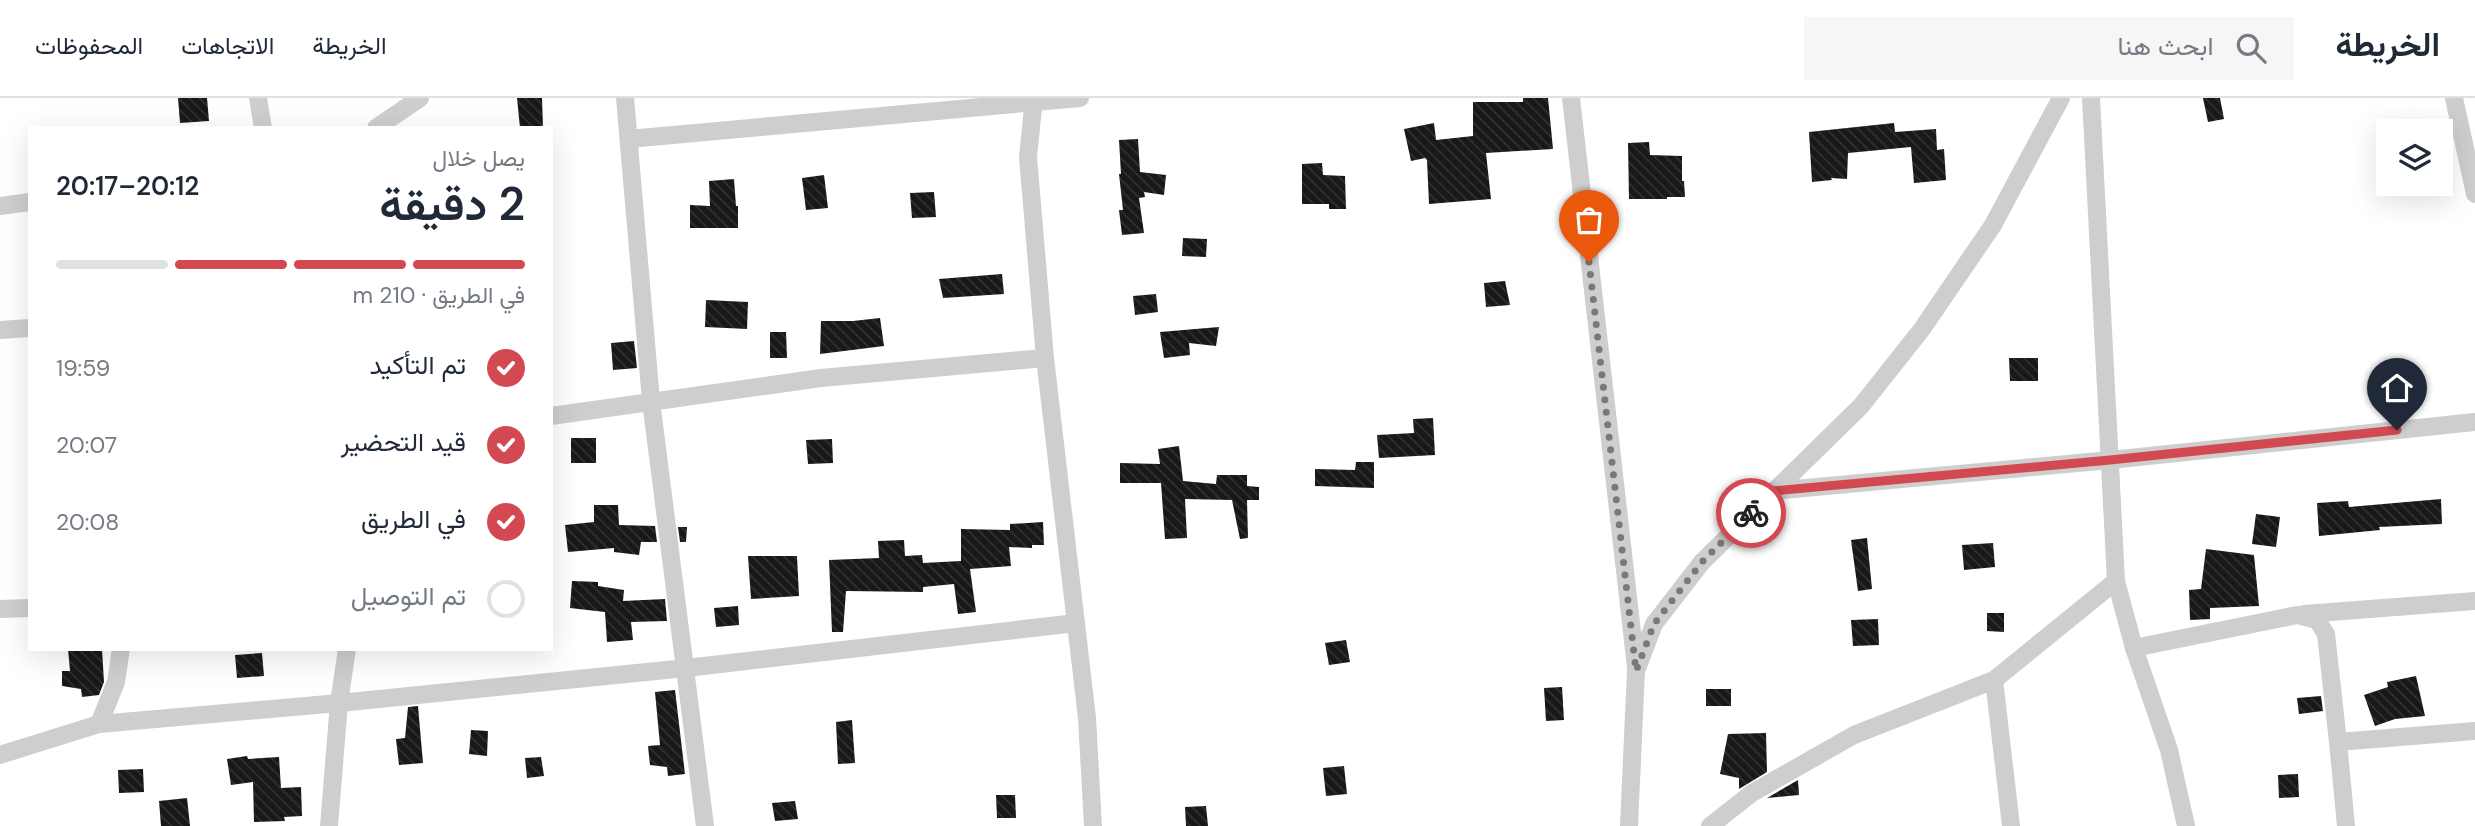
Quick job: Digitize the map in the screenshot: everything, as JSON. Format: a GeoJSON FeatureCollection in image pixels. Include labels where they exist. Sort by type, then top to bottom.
{"type":"FeatureCollection","features":[{"type":"Feature","properties":{"kind":"street"},"geometry":{"type":"LineString","coordinates":[[258,98],[263,126]]}},
{"type":"Feature","properties":{"kind":"street"},"geometry":{"type":"LineString","coordinates":[[379,126],[420,98]]}},
{"type":"Feature","properties":{"kind":"street"},"geometry":{"type":"LineString","coordinates":[[625,98],[651,401],[705,826]]}},
{"type":"Feature","properties":{"kind":"street"},"geometry":{"type":"LineString","coordinates":[[629,139],[1034,100],[1080,98]]}},
{"type":"Feature","properties":{"kind":"street"},"geometry":{"type":"LineString","coordinates":[[1571,98],[1636,671],[1629,826]]}},
{"type":"Feature","properties":{"kind":"street"},"geometry":{"type":"LineString","coordinates":[[1636,671],[1654,624],[1702,562],[1861,405],[1922,329],[1993,225],[2061,98]]}},
{"type":"Feature","properties":{"kind":"street"},"geometry":{"type":"LineString","coordinates":[[2091,98],[2116,581],[2134,648],[2169,750],[2186,826]]}},
{"type":"Feature","properties":{"kind":"street"},"geometry":{"type":"LineString","coordinates":[[2454,98],[2475,194]]}},
{"type":"Feature","properties":{"kind":"street"},"geometry":{"type":"LineString","coordinates":[[1034,100],[1028,157],[1045,358],[1087,718],[1093,826]]}},
{"type":"Feature","properties":{"kind":"street"},"geometry":{"type":"LineString","coordinates":[[0,206],[28,202]]}},
{"type":"Feature","properties":{"kind":"street"},"geometry":{"type":"LineString","coordinates":[[0,330],[28,328]]}},
{"type":"Feature","properties":{"kind":"street"},"geometry":{"type":"LineString","coordinates":[[553,416],[821,378],[1045,358]]}},
{"type":"Feature","properties":{"kind":"street"},"geometry":{"type":"LineString","coordinates":[[1773,491],[2110,460],[2475,422]]}},
{"type":"Feature","properties":{"kind":"street"},"geometry":{"type":"LineString","coordinates":[[1710,826],[1752,793],[1854,735],[1994,680],[2116,581]]}},
{"type":"Feature","properties":{"kind":"street"},"geometry":{"type":"LineString","coordinates":[[2134,648],[2297,615],[2475,601]]}},
{"type":"Feature","properties":{"kind":"street"},"geometry":{"type":"LineString","coordinates":[[0,609],[28,608]]}},
{"type":"Feature","properties":{"kind":"street"},"geometry":{"type":"LineString","coordinates":[[2297,615],[2317,621],[2326,634],[2346,826]]}},
{"type":"Feature","properties":{"kind":"street"},"geometry":{"type":"LineString","coordinates":[[0,755],[99,724],[686,668],[1076,623]]}},
{"type":"Feature","properties":{"kind":"street"},"geometry":{"type":"LineString","coordinates":[[99,724],[116,682],[121,651]]}},
{"type":"Feature","properties":{"kind":"street"},"geometry":{"type":"LineString","coordinates":[[326,821],[339,703],[349,654]]}},
{"type":"Feature","properties":{"kind":"street"},"geometry":{"type":"LineString","coordinates":[[1994,680],[2011,826]]}},
{"type":"Feature","properties":{"kind":"street"},"geometry":{"type":"LineString","coordinates":[[2338,742],[2475,731]]}},
{"type":"Feature","properties":{"kind":"building"},"geometry":{"type":"Polygon","coordinates":[[[178,98],[207,98],[209,121],[180,123],[178,98]]]}},
{"type":"Feature","properties":{"kind":"building"},"geometry":{"type":"Polygon","coordinates":[[[517,98],[542,98],[543,126],[520,126],[517,98]]]}},
{"type":"Feature","properties":{"kind":"building"},"geometry":{"type":"Polygon","coordinates":[[[1523,98],[1548,98],[1553,149],[1486,153],[1491,199],[1429,204],[1427,160],[1425,158],[1411,161],[1404,129],[1434,123],[1436,140],[1473,136],[1473,102],[1523,102],[1523,98]]]}},
{"type":"Feature","properties":{"kind":"building"},"geometry":{"type":"Polygon","coordinates":[[[2203,98],[2220,98],[2224,119],[2208,122],[2203,98]]]}},
{"type":"Feature","properties":{"kind":"building"},"geometry":{"type":"Polygon","coordinates":[[[1894,123],[1895,132],[1936,129],[1937,150],[1944,149],[1946,180],[1914,183],[1911,147],[1848,153],[1847,179],[1831,178],[1832,180],[1812,182],[1809,132],[1894,123]]]}},
{"type":"Feature","properties":{"kind":"building"},"geometry":{"type":"Polygon","coordinates":[[[1138,139],[1140,172],[1166,175],[1164,195],[1144,192],[1145,197],[1139,198],[1144,233],[1122,235],[1119,210],[1123,210],[1119,140],[1138,139]]]}},
{"type":"Feature","properties":{"kind":"building"},"geometry":{"type":"Polygon","coordinates":[[[1649,142],[1650,155],[1682,156],[1685,197],[1629,199],[1628,143],[1649,142]]]}},
{"type":"Feature","properties":{"kind":"building"},"geometry":{"type":"Polygon","coordinates":[[[1322,163],[1323,175],[1345,176],[1346,209],[1329,209],[1329,204],[1302,204],[1302,164],[1322,163]]]}},
{"type":"Feature","properties":{"kind":"building"},"geometry":{"type":"Polygon","coordinates":[[[824,175],[828,208],[806,210],[802,178],[824,175]]]}},
{"type":"Feature","properties":{"kind":"building"},"geometry":{"type":"Polygon","coordinates":[[[734,179],[738,228],[690,228],[690,205],[710,206],[709,181],[734,179]]]}},
{"type":"Feature","properties":{"kind":"building"},"geometry":{"type":"Polygon","coordinates":[[[934,192],[936,217],[912,218],[910,193],[934,192]]]}},
{"type":"Feature","properties":{"kind":"building"},"geometry":{"type":"Polygon","coordinates":[[[1183,238],[1207,239],[1206,257],[1182,256],[1183,238]]]}},
{"type":"Feature","properties":{"kind":"building"},"geometry":{"type":"Polygon","coordinates":[[[1002,274],[1004,294],[943,298],[939,279],[1002,274]]]}},
{"type":"Feature","properties":{"kind":"building"},"geometry":{"type":"Polygon","coordinates":[[[1505,281],[1510,305],[1486,307],[1484,283],[1505,281]]]}},
{"type":"Feature","properties":{"kind":"building"},"geometry":{"type":"Polygon","coordinates":[[[1156,294],[1158,312],[1135,315],[1133,296],[1156,294]]]}},
{"type":"Feature","properties":{"kind":"building"},"geometry":{"type":"Polygon","coordinates":[[[706,300],[748,302],[747,329],[705,327],[706,300]]]}},
{"type":"Feature","properties":{"kind":"building"},"geometry":{"type":"Polygon","coordinates":[[[880,318],[884,346],[820,354],[821,321],[880,318]]]}},
{"type":"Feature","properties":{"kind":"building"},"geometry":{"type":"Polygon","coordinates":[[[1219,327],[1216,346],[1189,343],[1190,355],[1164,358],[1160,332],[1219,327]]]}},
{"type":"Feature","properties":{"kind":"building"},"geometry":{"type":"Polygon","coordinates":[[[770,332],[786,332],[787,358],[770,358],[770,332]]]}},
{"type":"Feature","properties":{"kind":"building"},"geometry":{"type":"Polygon","coordinates":[[[634,341],[637,368],[613,370],[611,343],[634,341]]]}},
{"type":"Feature","properties":{"kind":"building"},"geometry":{"type":"Polygon","coordinates":[[[2009,358],[2038,358],[2038,381],[2010,381],[2009,358]]]}},
{"type":"Feature","properties":{"kind":"building"},"geometry":{"type":"Polygon","coordinates":[[[1433,418],[1435,455],[1379,458],[1377,435],[1414,433],[1413,419],[1433,418]]]}},
{"type":"Feature","properties":{"kind":"building"},"geometry":{"type":"Polygon","coordinates":[[[571,438],[596,438],[596,463],[571,463],[571,438]]]}},
{"type":"Feature","properties":{"kind":"building"},"geometry":{"type":"Polygon","coordinates":[[[832,439],[833,463],[808,464],[806,440],[832,439]]]}},
{"type":"Feature","properties":{"kind":"building"},"geometry":{"type":"Polygon","coordinates":[[[1179,446],[1183,481],[1216,484],[1217,475],[1247,475],[1247,486],[1259,487],[1259,500],[1247,500],[1248,538],[1240,539],[1232,500],[1185,499],[1187,538],[1165,539],[1161,483],[1120,483],[1120,463],[1160,464],[1158,449],[1179,446]]]}},
{"type":"Feature","properties":{"kind":"building"},"geometry":{"type":"Polygon","coordinates":[[[1356,462],[1374,462],[1374,488],[1315,486],[1315,469],[1355,470],[1356,462]]]}},
{"type":"Feature","properties":{"kind":"building"},"geometry":{"type":"Polygon","coordinates":[[[2441,499],[2442,524],[2379,527],[2380,530],[2319,536],[2317,503],[2348,501],[2349,507],[2441,499]]]}},
{"type":"Feature","properties":{"kind":"building"},"geometry":{"type":"Polygon","coordinates":[[[594,505],[618,505],[619,525],[655,526],[657,542],[641,542],[639,555],[614,552],[614,548],[568,552],[565,525],[594,522],[594,505]]]}},
{"type":"Feature","properties":{"kind":"building"},"geometry":{"type":"Polygon","coordinates":[[[2256,514],[2280,517],[2276,547],[2252,544],[2256,514]]]}},
{"type":"Feature","properties":{"kind":"building"},"geometry":{"type":"Polygon","coordinates":[[[1043,522],[1044,545],[1032,545],[1032,548],[1009,547],[1011,566],[970,569],[976,612],[958,614],[954,584],[923,587],[923,592],[846,591],[843,632],[832,632],[829,560],[879,558],[878,541],[904,540],[905,556],[922,555],[923,563],[961,561],[961,529],[1010,530],[1010,524],[1043,522]]]}},
{"type":"Feature","properties":{"kind":"building"},"geometry":{"type":"Polygon","coordinates":[[[678,527],[687,527],[686,542],[680,542],[678,527]]]}},
{"type":"Feature","properties":{"kind":"building"},"geometry":{"type":"Polygon","coordinates":[[[1867,538],[1872,589],[1858,591],[1851,540],[1867,538]]]}},
{"type":"Feature","properties":{"kind":"building"},"geometry":{"type":"Polygon","coordinates":[[[1993,543],[1995,567],[1964,570],[1962,545],[1993,543]]]}},
{"type":"Feature","properties":{"kind":"building"},"geometry":{"type":"Polygon","coordinates":[[[2206,549],[2254,555],[2259,606],[2210,608],[2210,619],[2190,620],[2189,590],[2201,589],[2206,549]]]}},
{"type":"Feature","properties":{"kind":"building"},"geometry":{"type":"Polygon","coordinates":[[[748,556],[797,556],[799,596],[751,599],[748,556]]]}},
{"type":"Feature","properties":{"kind":"building"},"geometry":{"type":"Polygon","coordinates":[[[572,581],[598,582],[598,586],[624,590],[623,601],[665,599],[667,621],[631,622],[633,640],[607,642],[605,612],[570,608],[572,581]]]}},
{"type":"Feature","properties":{"kind":"building"},"geometry":{"type":"Polygon","coordinates":[[[738,606],[739,625],[716,627],[714,608],[738,606]]]}},
{"type":"Feature","properties":{"kind":"building"},"geometry":{"type":"Polygon","coordinates":[[[1987,613],[2004,613],[2004,632],[1987,631],[1987,613]]]}},
{"type":"Feature","properties":{"kind":"building"},"geometry":{"type":"Polygon","coordinates":[[[1878,619],[1879,645],[1853,646],[1851,620],[1878,619]]]}},
{"type":"Feature","properties":{"kind":"building"},"geometry":{"type":"Polygon","coordinates":[[[1346,640],[1350,662],[1329,665],[1325,643],[1346,640]]]}},
{"type":"Feature","properties":{"kind":"building"},"geometry":{"type":"Polygon","coordinates":[[[68,651],[102,651],[104,682],[99,695],[82,697],[81,689],[62,686],[62,671],[70,671],[68,651]]]}},
{"type":"Feature","properties":{"kind":"building"},"geometry":{"type":"Polygon","coordinates":[[[262,653],[264,676],[237,678],[235,655],[262,653]]]}},
{"type":"Feature","properties":{"kind":"building"},"geometry":{"type":"Polygon","coordinates":[[[2416,676],[2425,716],[2395,719],[2375,726],[2364,695],[2388,687],[2387,682],[2416,676]]]}},
{"type":"Feature","properties":{"kind":"building"},"geometry":{"type":"Polygon","coordinates":[[[1562,687],[1564,720],[1546,721],[1544,688],[1562,687]]]}},
{"type":"Feature","properties":{"kind":"building"},"geometry":{"type":"Polygon","coordinates":[[[1706,689],[1731,689],[1731,706],[1706,706],[1706,689]]]}},
{"type":"Feature","properties":{"kind":"building"},"geometry":{"type":"Polygon","coordinates":[[[675,690],[685,774],[668,776],[667,767],[650,765],[648,746],[660,745],[655,692],[675,690]]]}},
{"type":"Feature","properties":{"kind":"building"},"geometry":{"type":"Polygon","coordinates":[[[2321,696],[2323,711],[2299,714],[2297,698],[2321,696]]]}},
{"type":"Feature","properties":{"kind":"building"},"geometry":{"type":"Polygon","coordinates":[[[418,706],[423,763],[399,765],[396,739],[405,738],[408,707],[418,706]]]}},
{"type":"Feature","properties":{"kind":"building"},"geometry":{"type":"Polygon","coordinates":[[[852,720],[855,763],[838,764],[836,722],[852,720]]]}},
{"type":"Feature","properties":{"kind":"building"},"geometry":{"type":"Polygon","coordinates":[[[471,730],[488,731],[487,756],[469,754],[471,730]]]}},
{"type":"Feature","properties":{"kind":"building"},"geometry":{"type":"Polygon","coordinates":[[[1766,733],[1767,772],[1739,789],[1739,778],[1720,774],[1728,734],[1766,733]]]}},
{"type":"Feature","properties":{"kind":"building"},"geometry":{"type":"Polygon","coordinates":[[[247,756],[248,759],[279,757],[281,788],[301,787],[302,816],[284,817],[285,821],[254,822],[253,782],[231,785],[227,759],[247,756]]]}},
{"type":"Feature","properties":{"kind":"building"},"geometry":{"type":"Polygon","coordinates":[[[541,757],[544,776],[527,778],[525,758],[541,757]]]}},
{"type":"Feature","properties":{"kind":"building"},"geometry":{"type":"Polygon","coordinates":[[[1344,766],[1347,794],[1326,796],[1323,768],[1344,766]]]}},
{"type":"Feature","properties":{"kind":"building"},"geometry":{"type":"Polygon","coordinates":[[[143,769],[144,792],[119,793],[118,770],[143,769]]]}},
{"type":"Feature","properties":{"kind":"building"},"geometry":{"type":"Polygon","coordinates":[[[2298,774],[2299,797],[2279,798],[2278,775],[2298,774]]]}},
{"type":"Feature","properties":{"kind":"building"},"geometry":{"type":"Polygon","coordinates":[[[1798,780],[1799,795],[1767,798],[1798,780]]]}},
{"type":"Feature","properties":{"kind":"building"},"geometry":{"type":"Polygon","coordinates":[[[996,795],[1015,795],[1016,818],[997,818],[996,795]]]}},
{"type":"Feature","properties":{"kind":"building"},"geometry":{"type":"Polygon","coordinates":[[[187,798],[190,826],[161,826],[159,801],[187,798]]]}},
{"type":"Feature","properties":{"kind":"building"},"geometry":{"type":"Polygon","coordinates":[[[795,801],[798,819],[775,821],[772,803],[795,801]]]}},
{"type":"Feature","properties":{"kind":"building"},"geometry":{"type":"Polygon","coordinates":[[[1206,806],[1208,826],[1186,826],[1185,807],[1206,806]]]}},
{"type":"Feature","properties":{"kind":"way so far"},"geometry":{"type":"LineString","coordinates":[[1589,262],[1636,671],[1654,624],[1702,562],[1751,513]]}},
{"type":"Feature","properties":{"kind":"route"},"geometry":{"type":"LineString","coordinates":[[1751,513],[1773,491],[2397,430]]}}]}
